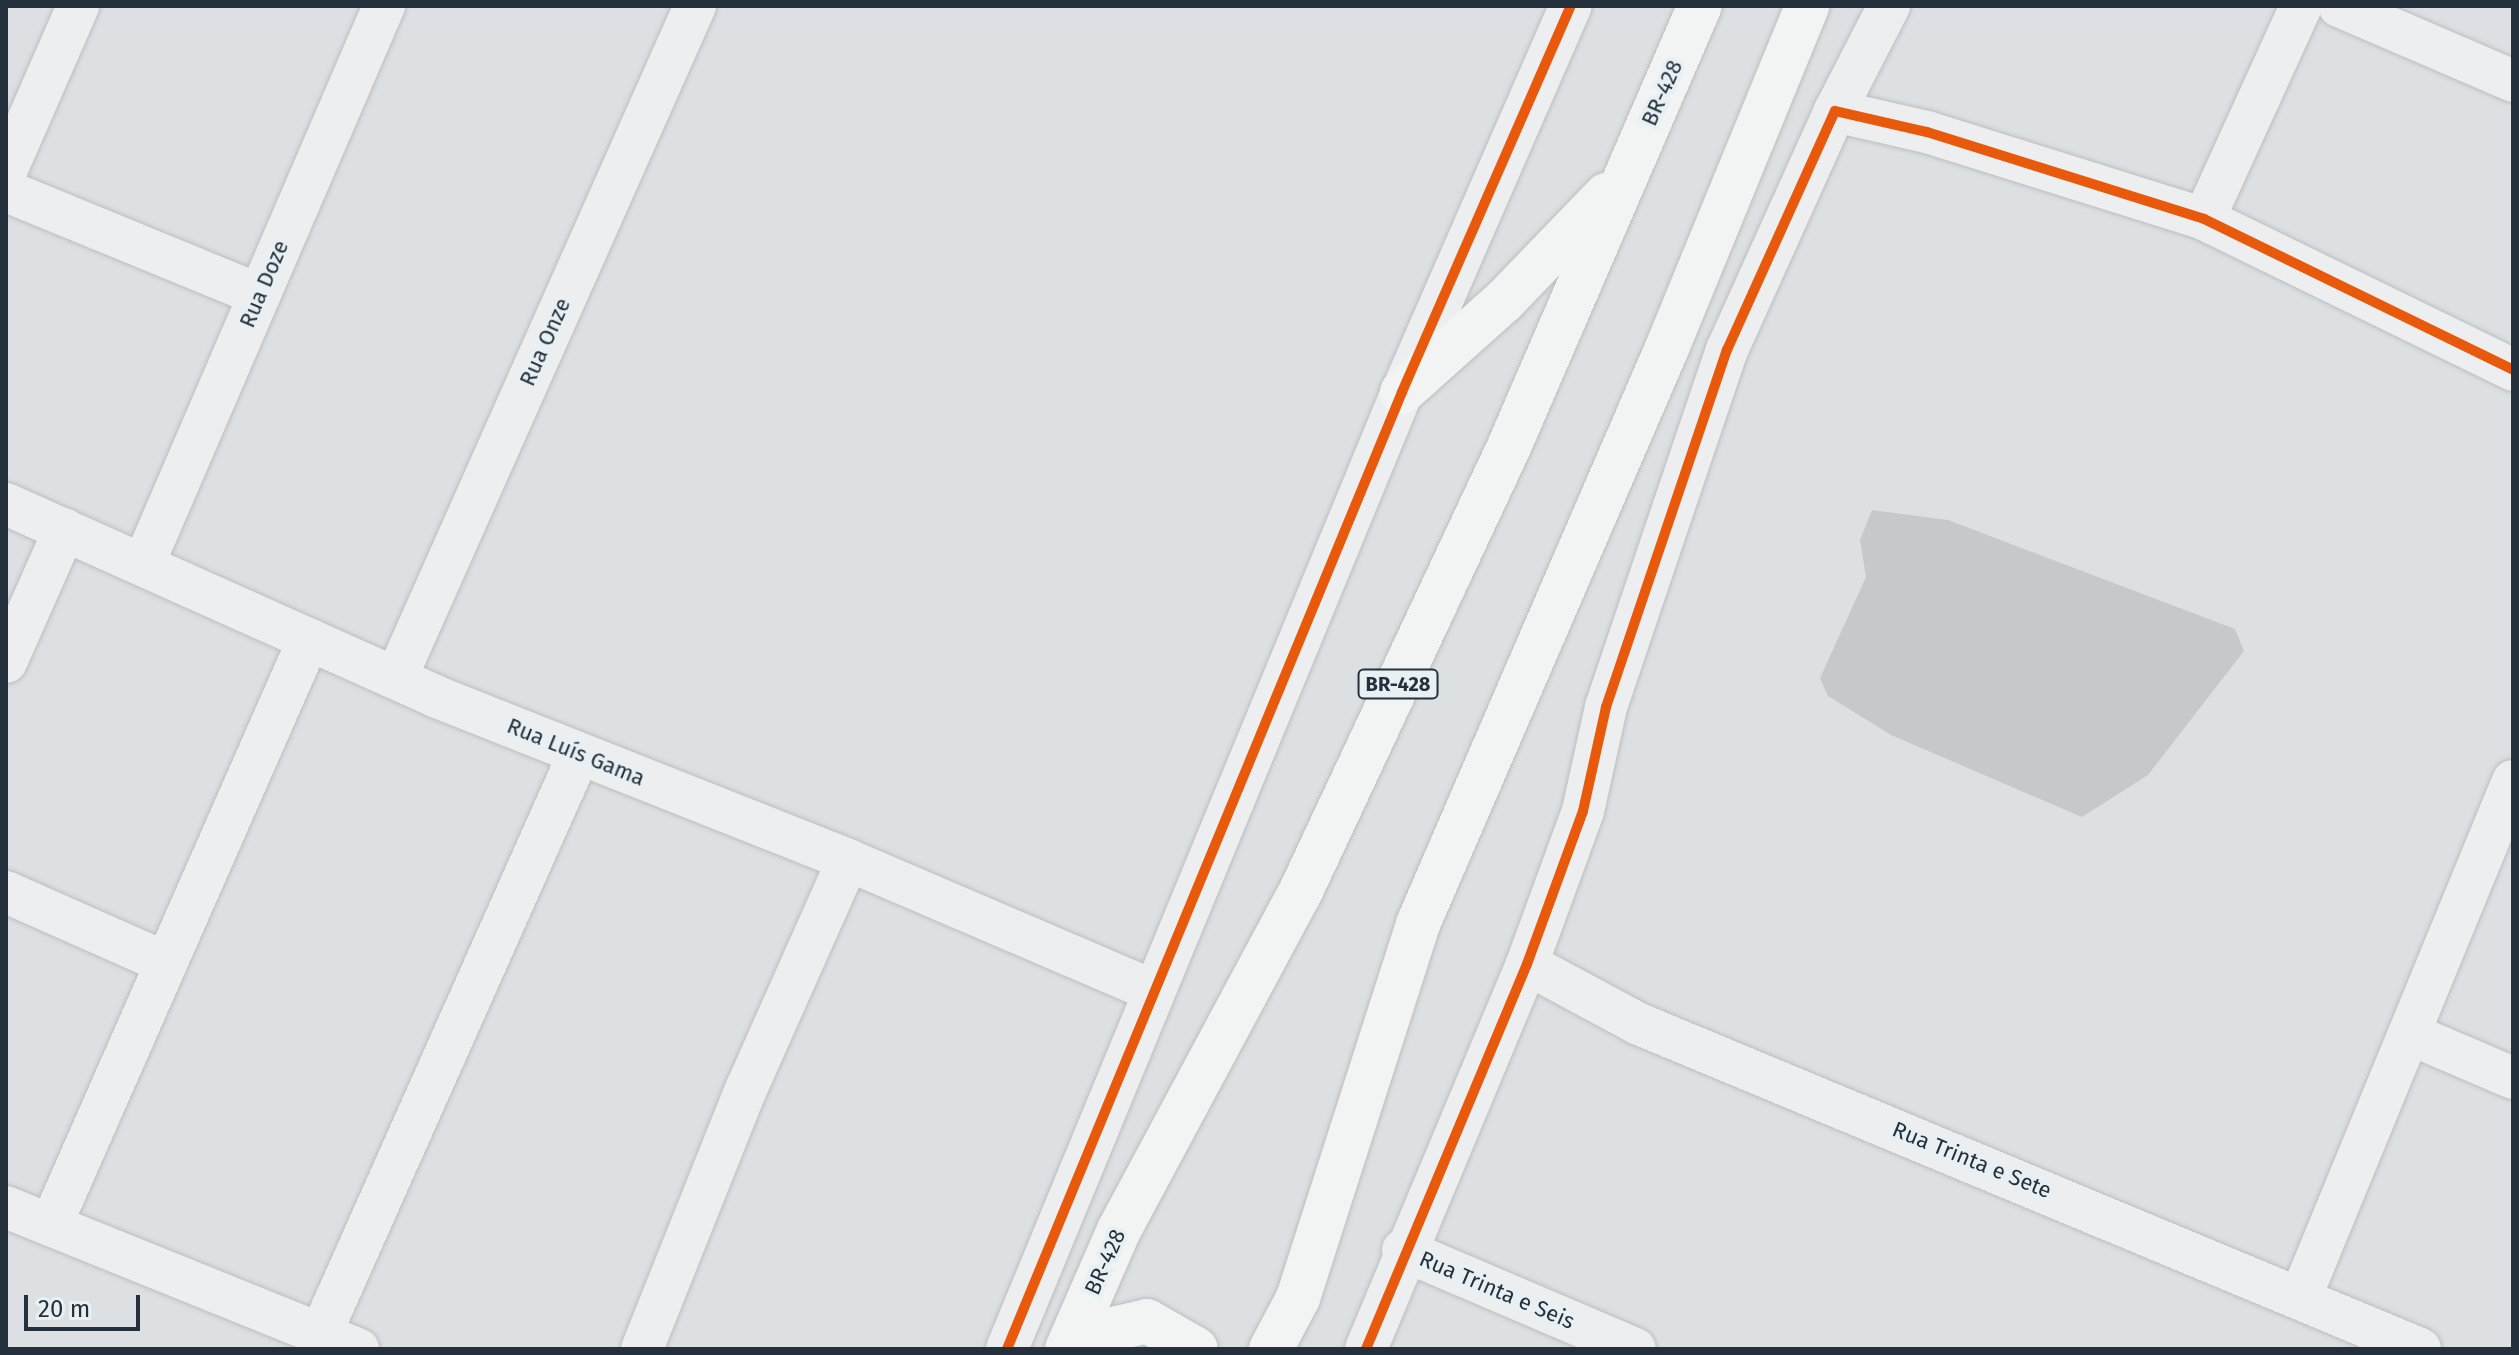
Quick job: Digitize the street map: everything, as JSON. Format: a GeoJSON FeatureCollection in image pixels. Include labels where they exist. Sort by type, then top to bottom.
{"type":"FeatureCollection","features":[{"type":"Feature","properties":{"kind":"highway","name":"BR-428"},"geometry":{"type":"LineString","coordinates":[[1067,1349],[1119,1230],[1299,895],[1508,449],[1700,6]]}},
{"type":"Feature","properties":{"kind":"highway"},"geometry":{"type":"LineString","coordinates":[[1271,1349],[1298,1298],[1418,924],[1667,348],[1807,6]]}},
{"type":"Feature","properties":{"kind":"highway"},"geometry":{"type":"LineString","coordinates":[[1402,392],[1505,300],[1627,173]]}},
{"type":"Feature","properties":{"kind":"highway"},"geometry":{"type":"LineString","coordinates":[[1084,1349],[1113,1329],[1147,1321],[1196,1349]]}},
{"type":"Feature","properties":{"kind":"street"},"geometry":{"type":"LineString","coordinates":[[6,171],[78,6]]}},
{"type":"Feature","properties":{"kind":"street","name":"Rua Doze"},"geometry":{"type":"LineString","coordinates":[[144,563],[384,6]]}},
{"type":"Feature","properties":{"kind":"street","name":"Rua Onze"},"geometry":{"type":"LineString","coordinates":[[396,678],[695,6]]}},
{"type":"Feature","properties":{"kind":"street"},"geometry":{"type":"LineString","coordinates":[[1007,1349],[1151,990],[1402,392],[1571,6]]}},
{"type":"Feature","properties":{"kind":"street"},"geometry":{"type":"LineString","coordinates":[[1366,1349],[1403,1250],[1527,964],[1583,811],[1606,707],[1674,494],[1727,350],[1835,111],[1889,6]]}},
{"type":"Feature","properties":{"kind":"street"},"geometry":{"type":"LineString","coordinates":[[2204,219],[2301,6]]}},
{"type":"Feature","properties":{"kind":"street"},"geometry":{"type":"LineString","coordinates":[[2339,6],[2513,81]]}},
{"type":"Feature","properties":{"kind":"street"},"geometry":{"type":"LineString","coordinates":[[1835,111],[1927,132],[2204,219],[2513,370]]}},
{"type":"Feature","properties":{"kind":"street"},"geometry":{"type":"LineString","coordinates":[[6,191],[259,295]]}},
{"type":"Feature","properties":{"kind":"street","name":"Rua Luís Gama"},"geometry":{"type":"LineString","coordinates":[[6,504],[396,678],[848,860],[1151,990]]}},
{"type":"Feature","properties":{"kind":"street"},"geometry":{"type":"LineString","coordinates":[[6,662],[65,529]]}},
{"type":"Feature","properties":{"kind":"street"},"geometry":{"type":"LineString","coordinates":[[51,1225],[309,639]]}},
{"type":"Feature","properties":{"kind":"street"},"geometry":{"type":"LineString","coordinates":[[6,1207],[339,1341],[579,754]]}},
{"type":"Feature","properties":{"kind":"street"},"geometry":{"type":"LineString","coordinates":[[2301,1296],[2513,781]]}},
{"type":"Feature","properties":{"kind":"street"},"geometry":{"type":"LineString","coordinates":[[642,1349],[747,1087],[848,860]]}},
{"type":"Feature","properties":{"kind":"street"},"geometry":{"type":"LineString","coordinates":[[6,892],[166,963]]}},
{"type":"Feature","properties":{"kind":"street","name":"Rua Trinta e Sete"},"geometry":{"type":"LineString","coordinates":[[1527,964],[1639,1024],[2301,1296],[2420,1349]]}},
{"type":"Feature","properties":{"kind":"street"},"geometry":{"type":"LineString","coordinates":[[2410,1034],[2513,1078]]}},
{"type":"Feature","properties":{"kind":"street","name":"Rua Trinta e Seis"},"geometry":{"type":"LineString","coordinates":[[1403,1250],[1635,1349]]}},
{"type":"Feature","properties":{"kind":"building"},"geometry":{"type":"Polygon","coordinates":[[[1872,510],[1948,520],[2235,629],[2244,651],[2148,775],[2082,817],[1891,735],[1828,696],[1820,678],[1866,577],[1860,540],[1872,510]]]}},
{"type":"Feature","properties":{"kind":"cycle path"},"geometry":{"type":"LineString","coordinates":[[1007,1349],[1402,392],[1571,6]]}},
{"type":"Feature","properties":{"kind":"cycle path"},"geometry":{"type":"LineString","coordinates":[[1366,1349],[1527,964],[1583,811],[1606,707],[1727,350],[1835,111],[1927,132],[2204,219],[2513,370]]}}]}
